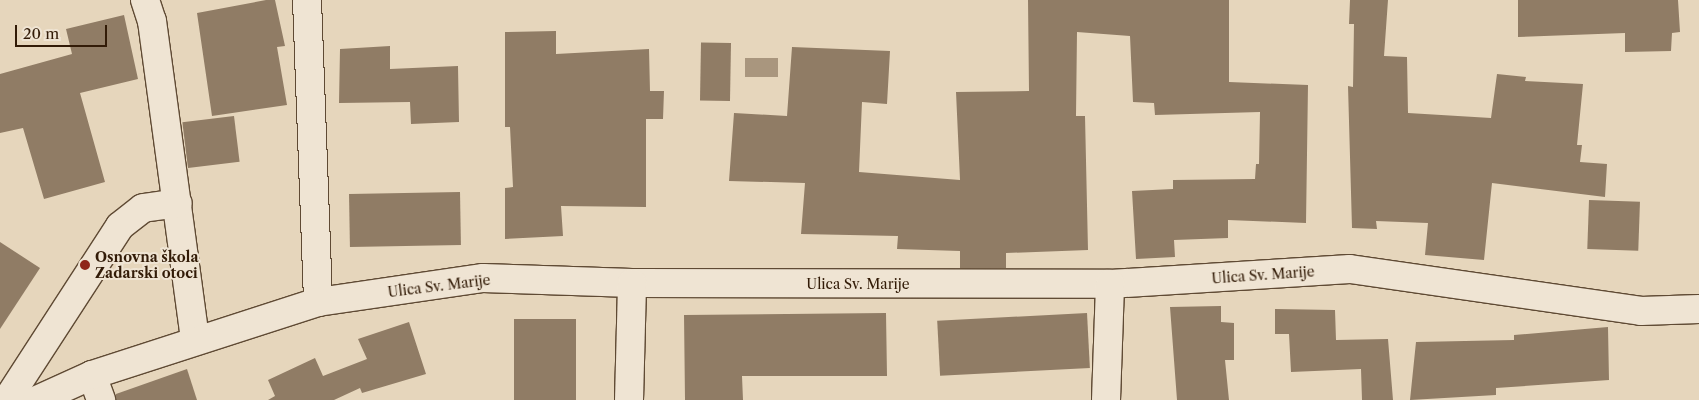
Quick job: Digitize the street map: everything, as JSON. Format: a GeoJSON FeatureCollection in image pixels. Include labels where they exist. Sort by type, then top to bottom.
{"type":"FeatureCollection","features":[{"type":"Feature","properties":{"kind":"street"},"geometry":{"type":"LineString","coordinates":[[145,0],[152,21],[195,339]]}},
{"type":"Feature","properties":{"kind":"street"},"geometry":{"type":"LineString","coordinates":[[307,0],[318,302]]}},
{"type":"Feature","properties":{"kind":"street"},"geometry":{"type":"LineString","coordinates":[[7,400],[120,226],[143,208],[178,203]]}},
{"type":"Feature","properties":{"kind":"street","name":"Ulica Sv. Marije"},"geometry":{"type":"LineString","coordinates":[[37,400],[96,388],[195,339],[318,302],[483,278],[632,283],[1110,284],[1350,269],[1641,311],[1699,309]]}},
{"type":"Feature","properties":{"kind":"street"},"geometry":{"type":"LineString","coordinates":[[629,400],[632,283]]}},
{"type":"Feature","properties":{"kind":"street"},"geometry":{"type":"LineString","coordinates":[[1106,400],[1110,284]]}},
{"type":"Feature","properties":{"kind":"shaded area"},"geometry":{"type":"Polygon","coordinates":[[[745,58],[778,58],[778,77],[745,77],[745,58]]]}},
{"type":"Feature","properties":{"kind":"building"},"geometry":{"type":"Polygon","coordinates":[[[275,0],[285,46],[277,47],[287,105],[212,116],[197,13],[275,0]]]}},
{"type":"Feature","properties":{"kind":"building"},"geometry":{"type":"Polygon","coordinates":[[[1028,0],[1229,0],[1229,82],[1308,85],[1306,223],[1228,220],[1228,238],[1174,240],[1175,257],[1136,259],[1132,191],[1173,189],[1173,180],[1255,179],[1256,164],[1259,164],[1260,112],[1155,115],[1154,103],[1133,102],[1130,36],[1077,32],[1076,116],[1085,116],[1088,250],[1006,253],[1006,268],[960,268],[960,251],[897,249],[898,236],[801,234],[805,183],[729,181],[734,113],[787,116],[792,47],[890,51],[887,104],[862,102],[859,172],[960,180],[956,92],[1029,91],[1028,0]]]}},
{"type":"Feature","properties":{"kind":"building"},"geometry":{"type":"Polygon","coordinates":[[[1350,0],[1388,0],[1384,56],[1407,57],[1408,113],[1491,118],[1497,74],[1526,77],[1525,81],[1583,84],[1577,145],[1582,145],[1580,162],[1607,164],[1605,197],[1492,183],[1484,260],[1425,255],[1428,223],[1376,221],[1377,229],[1352,228],[1348,86],[1353,87],[1354,24],[1349,24],[1350,0]]]}},
{"type":"Feature","properties":{"kind":"building"},"geometry":{"type":"Polygon","coordinates":[[[1518,0],[1678,0],[1680,32],[1672,33],[1671,51],[1625,52],[1625,33],[1518,37],[1518,0]]]}},
{"type":"Feature","properties":{"kind":"building"},"geometry":{"type":"Polygon","coordinates":[[[124,15],[138,79],[80,93],[105,182],[44,199],[23,128],[0,133],[0,74],[72,54],[66,29],[124,15]]]}},
{"type":"Feature","properties":{"kind":"building"},"geometry":{"type":"Polygon","coordinates":[[[556,31],[556,54],[649,49],[650,91],[664,91],[663,119],[646,119],[646,207],[561,206],[563,236],[505,239],[505,188],[513,187],[510,127],[505,127],[505,32],[556,31]]]}},
{"type":"Feature","properties":{"kind":"building"},"geometry":{"type":"Polygon","coordinates":[[[701,42],[731,43],[730,101],[700,100],[701,42]]]}},
{"type":"Feature","properties":{"kind":"building"},"geometry":{"type":"Polygon","coordinates":[[[390,46],[390,69],[458,66],[459,122],[411,124],[410,102],[339,103],[340,49],[390,46]]]}},
{"type":"Feature","properties":{"kind":"building"},"geometry":{"type":"Polygon","coordinates":[[[234,116],[240,162],[188,168],[182,122],[234,116]]]}},
{"type":"Feature","properties":{"kind":"building"},"geometry":{"type":"Polygon","coordinates":[[[460,192],[461,245],[350,247],[349,194],[460,192]]]}},
{"type":"Feature","properties":{"kind":"building"},"geometry":{"type":"Polygon","coordinates":[[[1589,200],[1640,202],[1638,251],[1587,249],[1589,200]]]}},
{"type":"Feature","properties":{"kind":"building"},"geometry":{"type":"Polygon","coordinates":[[[0,242],[40,268],[0,329],[0,242]]]}},
{"type":"Feature","properties":{"kind":"building"},"geometry":{"type":"Polygon","coordinates":[[[1221,306],[1221,322],[1234,323],[1234,360],[1225,360],[1229,400],[1177,400],[1170,307],[1221,306]]]}},
{"type":"Feature","properties":{"kind":"building"},"geometry":{"type":"Polygon","coordinates":[[[1275,309],[1335,310],[1336,340],[1388,339],[1393,400],[1362,400],[1361,369],[1291,372],[1289,334],[1275,334],[1275,309]]]}},
{"type":"Feature","properties":{"kind":"building"},"geometry":{"type":"Polygon","coordinates":[[[886,313],[887,376],[742,376],[743,400],[685,400],[684,315],[886,313]]]}},
{"type":"Feature","properties":{"kind":"building"},"geometry":{"type":"Polygon","coordinates":[[[1087,313],[1090,368],[940,376],[937,321],[1087,313]]]}},
{"type":"Feature","properties":{"kind":"building"},"geometry":{"type":"Polygon","coordinates":[[[514,319],[576,319],[576,400],[514,400],[514,319]]]}},
{"type":"Feature","properties":{"kind":"building"},"geometry":{"type":"Polygon","coordinates":[[[409,322],[426,374],[362,393],[360,388],[334,400],[268,400],[275,396],[268,380],[315,358],[323,376],[367,359],[358,339],[409,322]]]}},
{"type":"Feature","properties":{"kind":"building"},"geometry":{"type":"Polygon","coordinates":[[[1608,327],[1609,380],[1496,388],[1496,395],[1410,400],[1416,342],[1514,340],[1514,335],[1608,327]]]}},
{"type":"Feature","properties":{"kind":"building"},"geometry":{"type":"Polygon","coordinates":[[[187,369],[197,400],[116,400],[116,394],[187,369]]]}},
{"type":"Feature","properties":{"kind":"place","name":"Osnovna škola Zadarski otoci"},"geometry":{"type":"Point","coordinates":[85,265]}}]}
